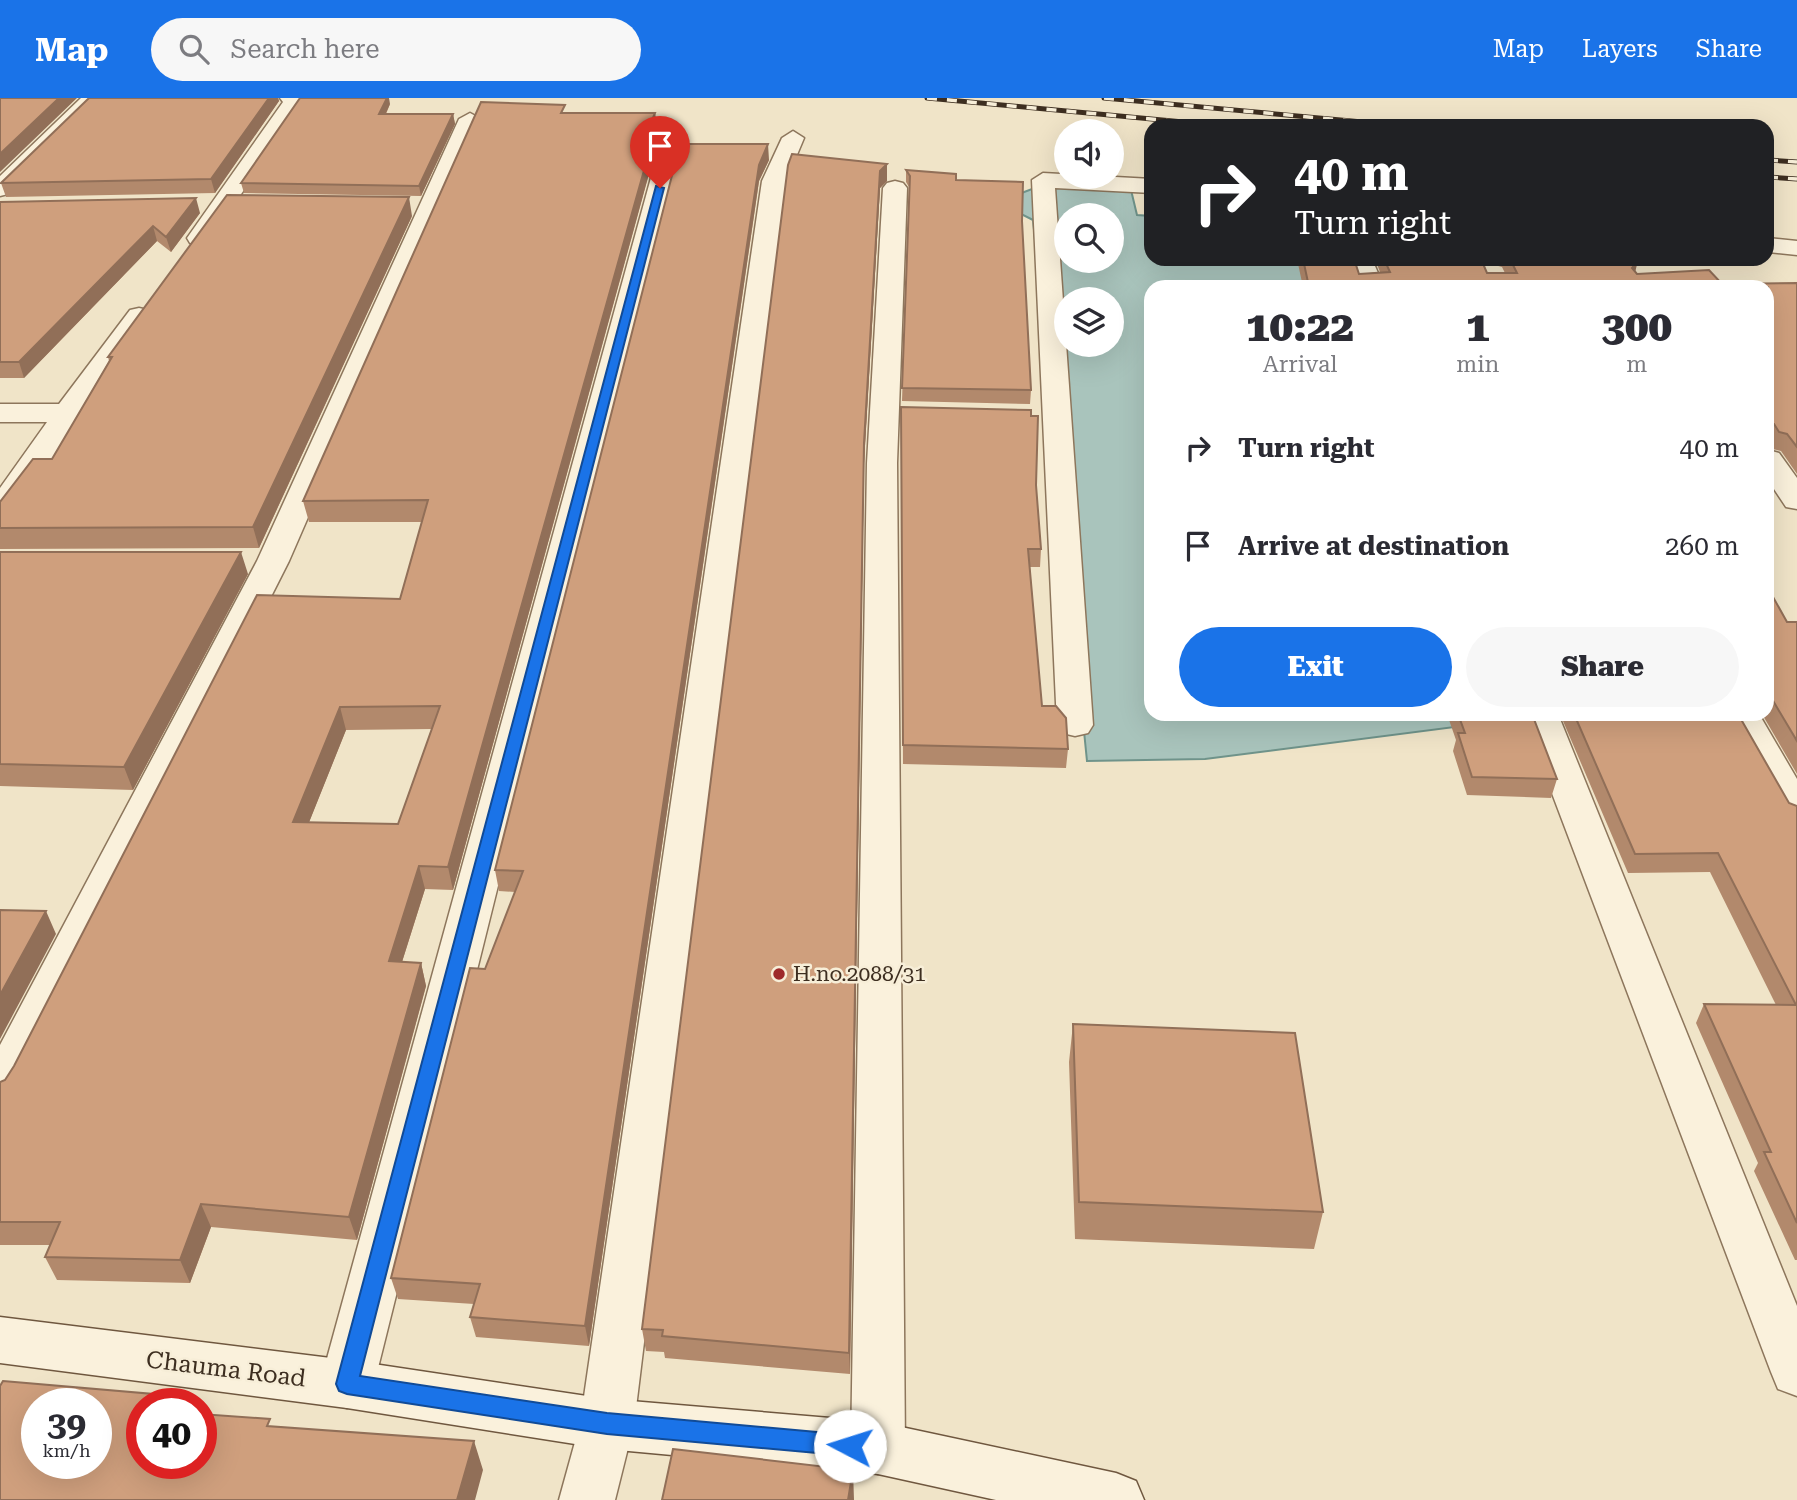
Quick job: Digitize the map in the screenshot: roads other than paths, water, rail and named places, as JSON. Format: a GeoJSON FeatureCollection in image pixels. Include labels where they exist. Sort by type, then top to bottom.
{"type":"FeatureCollection","features":[{"type":"Feature","properties":{"kind":"street"},"geometry":{"type":"LineString","coordinates":[[4,201],[93,98]]}},
{"type":"Feature","properties":{"kind":"street"},"geometry":{"type":"LineString","coordinates":[[183,258],[225,203],[294,102],[290,98]]}},
{"type":"Feature","properties":{"kind":"street"},"geometry":{"type":"LineString","coordinates":[[0,1088],[273,561],[418,206],[470,119]]}},
{"type":"Feature","properties":{"kind":"street"},"geometry":{"type":"LineString","coordinates":[[347,1384],[674,134]]}},
{"type":"Feature","properties":{"kind":"street"},"geometry":{"type":"LineString","coordinates":[[587,1500],[607,1424],[774,181],[793,138]]}},
{"type":"Feature","properties":{"kind":"street"},"geometry":{"type":"LineString","coordinates":[[1075,725],[1043,416],[1043,180],[1144,186]]}},
{"type":"Feature","properties":{"kind":"street"},"geometry":{"type":"LineString","coordinates":[[878,1448],[897,413],[895,188]]}},
{"type":"Feature","properties":{"kind":"street"},"geometry":{"type":"LineString","coordinates":[[199,203],[253,203]]}},
{"type":"Feature","properties":{"kind":"street"},"geometry":{"type":"LineString","coordinates":[[1774,246],[1797,248]]}},
{"type":"Feature","properties":{"kind":"street"},"geometry":{"type":"LineString","coordinates":[[0,511],[66,413],[158,291]]}},
{"type":"Feature","properties":{"kind":"street"},"geometry":{"type":"LineString","coordinates":[[0,412],[66,413]]}},
{"type":"Feature","properties":{"kind":"street"},"geometry":{"type":"LineString","coordinates":[[1774,467],[1797,500]]}},
{"type":"Feature","properties":{"kind":"street"},"geometry":{"type":"LineString","coordinates":[[232,561],[273,561]]}},
{"type":"Feature","properties":{"kind":"street"},"geometry":{"type":"LineString","coordinates":[[1543,721],[1797,1372]]}},
{"type":"Feature","properties":{"kind":"street"},"geometry":{"type":"LineString","coordinates":[[1745,721],[1797,812]]}},
{"type":"Feature","properties":{"kind":"street","name":"Chauma Road"},"geometry":{"type":"LineString","coordinates":[[0,1340],[347,1384],[607,1424],[878,1448],[1116,1500]]}},
{"type":"Feature","properties":{"kind":"water"},"geometry":{"type":"Polygon","coordinates":[[[1053,181],[1054,189],[1131,190],[1137,215],[1144,216],[1144,266],[1304,266],[1310,280],[1144,280],[1144,721],[1476,721],[1478,724],[1205,759],[1087,761],[1033,220],[998,202],[1053,181]]]}},
{"type":"Feature","properties":{"kind":"railway"},"geometry":{"type":"LineString","coordinates":[[927,98],[1151,119]]}},
{"type":"Feature","properties":{"kind":"railway"},"geometry":{"type":"LineString","coordinates":[[1104,98],[1330,119]]}},
{"type":"Feature","properties":{"kind":"railway"},"geometry":{"type":"LineString","coordinates":[[1774,160],[1797,162]]}},
{"type":"Feature","properties":{"kind":"railway"},"geometry":{"type":"LineString","coordinates":[[1774,177],[1797,179]]}},
{"type":"Feature","properties":{"kind":"place","name":"H.no.2088/31"},"geometry":{"type":"Point","coordinates":[779,974]}}]}
